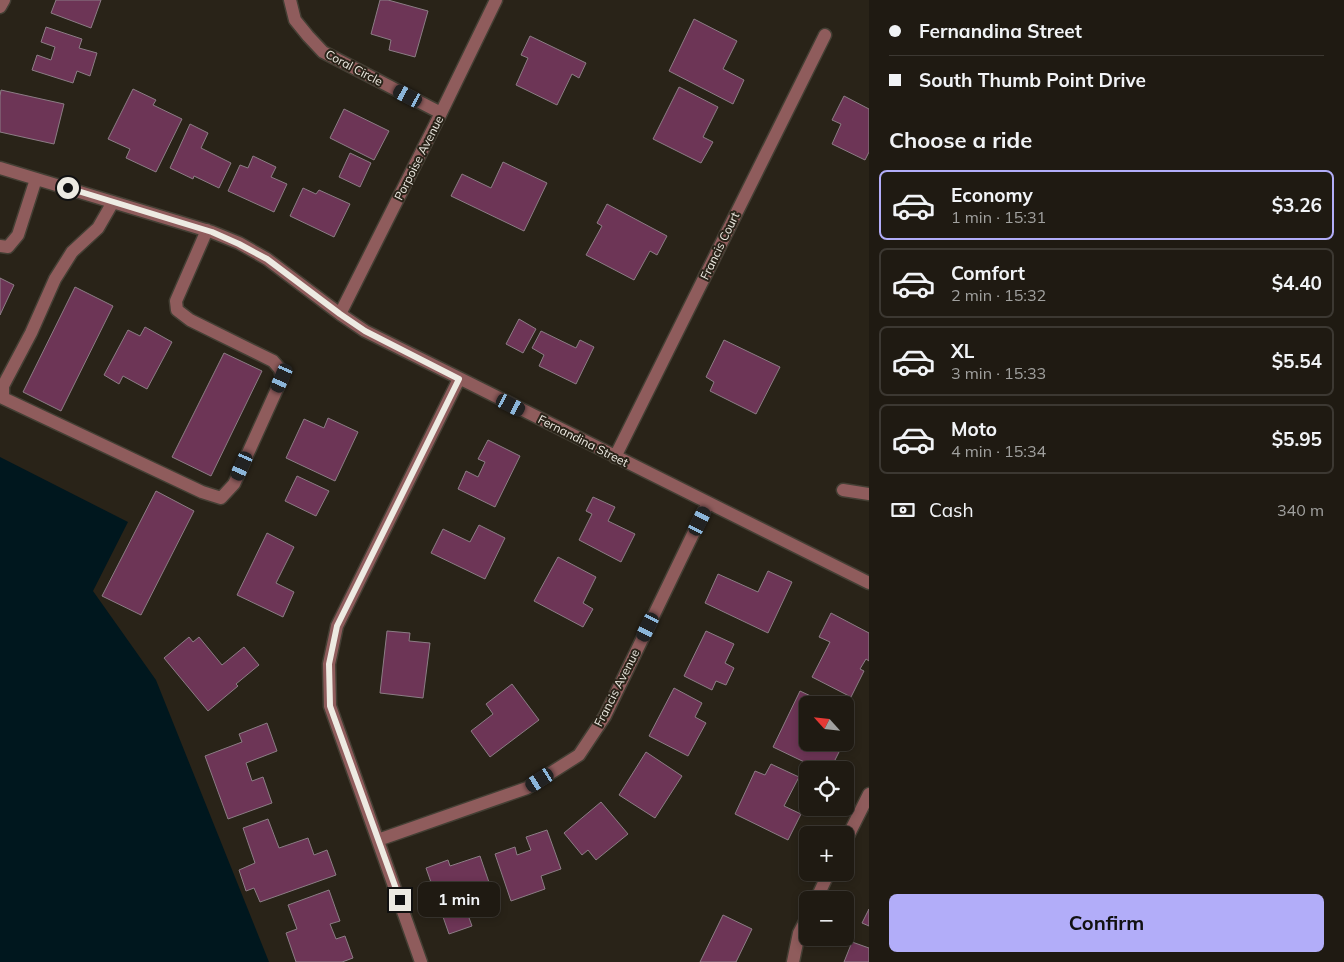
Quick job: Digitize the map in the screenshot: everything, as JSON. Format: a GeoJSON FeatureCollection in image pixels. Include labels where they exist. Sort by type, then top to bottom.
{"type":"FeatureCollection","features":[{"type":"Feature","properties":{"kind":"street"},"geometry":{"type":"LineString","coordinates":[[0,8],[4,0]]}},
{"type":"Feature","properties":{"kind":"street","name":"Coral Circle"},"geometry":{"type":"LineString","coordinates":[[290,0],[295,20],[323,52],[441,113]]}},
{"type":"Feature","properties":{"kind":"street","name":"Porpoise Avenue"},"geometry":{"type":"LineString","coordinates":[[340,314],[496,0]]}},
{"type":"Feature","properties":{"kind":"street","name":"Francis Court"},"geometry":{"type":"LineString","coordinates":[[615,457],[825,35]]}},
{"type":"Feature","properties":{"kind":"street","name":"Fernandina Street"},"geometry":{"type":"LineString","coordinates":[[0,168],[207,230],[239,244],[267,259],[365,331],[869,584]]}},
{"type":"Feature","properties":{"kind":"street"},"geometry":{"type":"LineString","coordinates":[[0,246],[8,247],[18,235],[36,179]]}},
{"type":"Feature","properties":{"kind":"street"},"geometry":{"type":"LineString","coordinates":[[113,202],[98,228],[72,252],[55,279],[31,333],[3,386],[3,398],[202,492],[221,498],[234,484],[282,378],[280,369],[273,361],[190,320],[177,310],[176,301],[207,230]]}},
{"type":"Feature","properties":{"kind":"street"},"geometry":{"type":"LineString","coordinates":[[421,962],[330,706],[329,664],[337,626],[459,379]]}},
{"type":"Feature","properties":{"kind":"street"},"geometry":{"type":"LineString","coordinates":[[843,490],[869,494]]}},
{"type":"Feature","properties":{"kind":"street","name":"Francis Avenue"},"geometry":{"type":"LineString","coordinates":[[378,840],[527,788],[579,754],[605,716],[708,504]]}},
{"type":"Feature","properties":{"kind":"street"},"geometry":{"type":"LineString","coordinates":[[853,826],[869,794]]}},
{"type":"Feature","properties":{"kind":"street"},"geometry":{"type":"LineString","coordinates":[[793,962],[799,933]]}},
{"type":"Feature","properties":{"kind":"water"},"geometry":{"type":"Polygon","coordinates":[[[0,457],[128,522],[93,591],[156,680],[269,962],[0,962],[0,457]]]}},
{"type":"Feature","properties":{"kind":"building"},"geometry":{"type":"Polygon","coordinates":[[[56,0],[101,0],[91,28],[51,13],[56,0]]]}},
{"type":"Feature","properties":{"kind":"building"},"geometry":{"type":"Polygon","coordinates":[[[380,0],[388,0],[428,11],[415,57],[389,50],[391,40],[371,34],[380,0]]]}},
{"type":"Feature","properties":{"kind":"building"},"geometry":{"type":"Polygon","coordinates":[[[694,19],[737,41],[723,69],[744,80],[733,104],[669,71],[694,19]]]}},
{"type":"Feature","properties":{"kind":"building"},"geometry":{"type":"Polygon","coordinates":[[[46,27],[82,39],[79,48],[97,53],[90,76],[77,71],[73,83],[32,70],[37,55],[51,60],[55,47],[41,42],[46,27]]]}},
{"type":"Feature","properties":{"kind":"building"},"geometry":{"type":"Polygon","coordinates":[[[530,36],[586,63],[579,78],[572,74],[557,105],[516,85],[528,58],[521,55],[530,36]]]}},
{"type":"Feature","properties":{"kind":"building"},"geometry":{"type":"Polygon","coordinates":[[[679,87],[718,107],[703,137],[713,142],[701,163],[653,139],[679,87]]]}},
{"type":"Feature","properties":{"kind":"building"},"geometry":{"type":"Polygon","coordinates":[[[133,89],[156,100],[153,105],[182,119],[156,172],[126,158],[130,149],[108,139],[133,89]]]}},
{"type":"Feature","properties":{"kind":"building"},"geometry":{"type":"Polygon","coordinates":[[[1,90],[64,104],[54,144],[0,132],[1,90]]]}},
{"type":"Feature","properties":{"kind":"building"},"geometry":{"type":"Polygon","coordinates":[[[844,96],[869,109],[869,152],[865,160],[832,144],[841,124],[832,120],[844,96]]]}},
{"type":"Feature","properties":{"kind":"building"},"geometry":{"type":"Polygon","coordinates":[[[344,109],[389,131],[374,160],[330,138],[344,109]]]}},
{"type":"Feature","properties":{"kind":"building"},"geometry":{"type":"Polygon","coordinates":[[[190,124],[208,133],[201,148],[231,163],[219,188],[194,176],[193,179],[170,168],[190,124]]]}},
{"type":"Feature","properties":{"kind":"building"},"geometry":{"type":"Polygon","coordinates":[[[350,153],[371,163],[360,187],[339,177],[350,153]]]}},
{"type":"Feature","properties":{"kind":"building"},"geometry":{"type":"Polygon","coordinates":[[[253,156],[276,167],[271,177],[287,184],[274,212],[228,191],[240,165],[248,168],[253,156]]]}},
{"type":"Feature","properties":{"kind":"building"},"geometry":{"type":"Polygon","coordinates":[[[503,162],[547,183],[524,231],[451,196],[462,174],[491,188],[503,162]]]}},
{"type":"Feature","properties":{"kind":"building"},"geometry":{"type":"Polygon","coordinates":[[[303,188],[316,194],[319,190],[350,204],[334,237],[290,216],[303,188]]]}},
{"type":"Feature","properties":{"kind":"building"},"geometry":{"type":"Polygon","coordinates":[[[607,204],[667,236],[657,255],[650,251],[634,280],[586,255],[602,226],[597,223],[607,204]]]}},
{"type":"Feature","properties":{"kind":"building"},"geometry":{"type":"Polygon","coordinates":[[[0,278],[14,285],[0,315],[0,278]]]}},
{"type":"Feature","properties":{"kind":"building"},"geometry":{"type":"Polygon","coordinates":[[[75,287],[113,306],[61,411],[23,392],[75,287]]]}},
{"type":"Feature","properties":{"kind":"building"},"geometry":{"type":"Polygon","coordinates":[[[519,319],[536,329],[523,353],[506,344],[519,319]]]}},
{"type":"Feature","properties":{"kind":"building"},"geometry":{"type":"Polygon","coordinates":[[[145,327],[172,342],[147,389],[123,376],[119,384],[104,375],[128,330],[140,336],[145,327]]]}},
{"type":"Feature","properties":{"kind":"building"},"geometry":{"type":"Polygon","coordinates":[[[541,331],[576,348],[580,340],[594,347],[576,384],[539,366],[544,355],[532,348],[541,331]]]}},
{"type":"Feature","properties":{"kind":"building"},"geometry":{"type":"Polygon","coordinates":[[[724,340],[780,367],[756,414],[710,391],[714,382],[706,377],[724,340]]]}},
{"type":"Feature","properties":{"kind":"building"},"geometry":{"type":"Polygon","coordinates":[[[224,353],[262,371],[211,476],[172,457],[224,353]]]}},
{"type":"Feature","properties":{"kind":"building"},"geometry":{"type":"Polygon","coordinates":[[[328,418],[358,432],[335,481],[286,458],[304,419],[324,428],[328,418]]]}},
{"type":"Feature","properties":{"kind":"building"},"geometry":{"type":"Polygon","coordinates":[[[488,440],[520,456],[495,507],[458,489],[466,471],[478,477],[485,462],[478,459],[488,440]]]}},
{"type":"Feature","properties":{"kind":"building"},"geometry":{"type":"Polygon","coordinates":[[[297,476],[329,491],[316,516],[285,501],[297,476]]]}},
{"type":"Feature","properties":{"kind":"building"},"geometry":{"type":"Polygon","coordinates":[[[156,491],[194,511],[141,615],[102,596],[156,491]]]}},
{"type":"Feature","properties":{"kind":"building"},"geometry":{"type":"Polygon","coordinates":[[[593,497],[615,507],[608,521],[635,534],[621,562],[579,540],[592,514],[586,511],[593,497]]]}},
{"type":"Feature","properties":{"kind":"building"},"geometry":{"type":"Polygon","coordinates":[[[479,525],[505,538],[485,579],[431,553],[443,529],[470,542],[479,525]]]}},
{"type":"Feature","properties":{"kind":"building"},"geometry":{"type":"Polygon","coordinates":[[[267,533],[294,547],[276,583],[294,592],[283,617],[237,595],[267,533]]]}},
{"type":"Feature","properties":{"kind":"building"},"geometry":{"type":"Polygon","coordinates":[[[558,557],[596,577],[583,603],[593,609],[583,627],[534,601],[558,557]]]}},
{"type":"Feature","properties":{"kind":"building"},"geometry":{"type":"Polygon","coordinates":[[[768,571],[792,582],[768,633],[705,603],[718,574],[758,592],[768,571]]]}},
{"type":"Feature","properties":{"kind":"building"},"geometry":{"type":"Polygon","coordinates":[[[831,613],[869,633],[869,661],[866,659],[860,669],[864,671],[852,696],[812,677],[830,642],[819,637],[831,613]]]}},
{"type":"Feature","properties":{"kind":"building"},"geometry":{"type":"Polygon","coordinates":[[[387,631],[410,633],[409,641],[430,643],[423,698],[380,693],[387,631]]]}},
{"type":"Feature","properties":{"kind":"building"},"geometry":{"type":"Polygon","coordinates":[[[706,631],[734,644],[725,663],[734,668],[726,685],[716,681],[712,690],[684,676],[706,631]]]}},
{"type":"Feature","properties":{"kind":"building"},"geometry":{"type":"Polygon","coordinates":[[[189,637],[193,642],[199,637],[222,665],[244,647],[259,665],[236,684],[238,686],[208,711],[164,658],[189,637]]]}},
{"type":"Feature","properties":{"kind":"building"},"geometry":{"type":"Polygon","coordinates":[[[512,684],[539,720],[490,757],[471,731],[493,714],[486,704],[512,684]]]}},
{"type":"Feature","properties":{"kind":"building"},"geometry":{"type":"Polygon","coordinates":[[[674,688],[702,703],[695,717],[706,723],[688,756],[649,736],[674,688]]]}},
{"type":"Feature","properties":{"kind":"building"},"geometry":{"type":"Polygon","coordinates":[[[800,691],[811,696],[799,696],[799,751],[840,751],[834,761],[802,761],[773,747],[800,691]]]}},
{"type":"Feature","properties":{"kind":"building"},"geometry":{"type":"Polygon","coordinates":[[[267,723],[277,751],[246,763],[252,781],[263,777],[272,803],[228,819],[205,756],[242,742],[239,734],[267,723]]]}},
{"type":"Feature","properties":{"kind":"building"},"geometry":{"type":"Polygon","coordinates":[[[646,752],[682,776],[655,818],[619,795],[646,752]]]}},
{"type":"Feature","properties":{"kind":"building"},"geometry":{"type":"Polygon","coordinates":[[[771,764],[799,777],[784,806],[799,813],[800,816],[788,840],[735,814],[755,771],[765,775],[771,764]]]}},
{"type":"Feature","properties":{"kind":"building"},"geometry":{"type":"Polygon","coordinates":[[[601,802],[628,834],[596,860],[588,850],[582,855],[564,833],[601,802]]]}},
{"type":"Feature","properties":{"kind":"building"},"geometry":{"type":"Polygon","coordinates":[[[268,819],[279,848],[308,838],[314,855],[327,850],[336,875],[260,902],[254,888],[246,891],[239,870],[255,863],[243,828],[268,819]]]}},
{"type":"Feature","properties":{"kind":"building"},"geometry":{"type":"Polygon","coordinates":[[[547,830],[561,869],[541,876],[545,889],[511,901],[495,854],[515,847],[517,855],[531,850],[526,837],[547,830]]]}},
{"type":"Feature","properties":{"kind":"building"},"geometry":{"type":"Polygon","coordinates":[[[480,856],[493,894],[464,904],[472,926],[449,934],[426,868],[448,860],[450,866],[480,856]]]}},
{"type":"Feature","properties":{"kind":"building"},"geometry":{"type":"Polygon","coordinates":[[[329,890],[340,921],[330,924],[336,939],[345,936],[353,958],[342,962],[296,962],[286,933],[297,929],[288,905],[329,890]]]}},
{"type":"Feature","properties":{"kind":"building"},"geometry":{"type":"Polygon","coordinates":[[[869,909],[869,926],[862,923],[869,909]]]}},
{"type":"Feature","properties":{"kind":"building"},"geometry":{"type":"Polygon","coordinates":[[[723,915],[752,929],[736,962],[700,962],[723,915]]]}},
{"type":"Feature","properties":{"kind":"building"},"geometry":{"type":"Polygon","coordinates":[[[854,943],[869,948],[869,962],[844,962],[850,946],[854,946],[854,943]]]}},
{"type":"Feature","properties":{"kind":"route"},"geometry":{"type":"LineString","coordinates":[[68,188],[212,232],[239,244],[267,259],[365,331],[459,379],[337,626],[329,664],[330,706],[400,900]]}}]}
